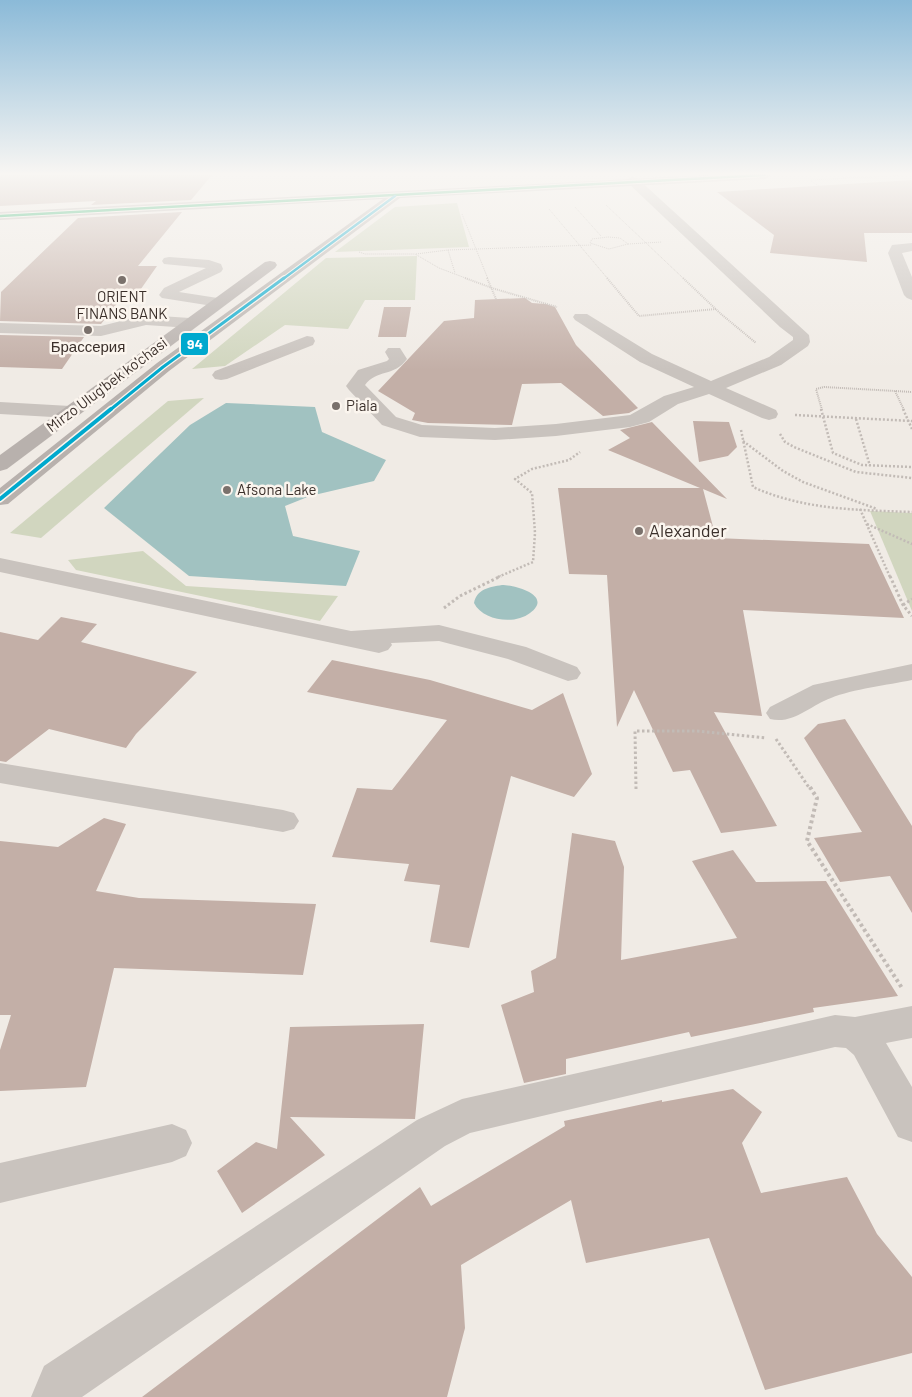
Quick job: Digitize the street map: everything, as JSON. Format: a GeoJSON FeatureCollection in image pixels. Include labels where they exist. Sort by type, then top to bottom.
{"type":"FeatureCollection","features":[{"type":"Feature","properties":{"kind":"main road","name":"Mirzo Ulug'bek ko'chasi"},"geometry":{"type":"LineString","coordinates":[[0,499],[163,367],[326,240]]}},
{"type":"Feature","properties":{"kind":"main road","name":"Mirzo Ulug'bek ko'chasi"},"geometry":{"type":"LineString","coordinates":[[0,465],[282,257]]}},
{"type":"Feature","properties":{"kind":"street"},"geometry":{"type":"LineString","coordinates":[[394,352],[398,359],[393,365],[364,374],[355,386],[389,421],[420,431],[494,434],[556,430],[642,418],[671,400],[712,387],[775,361],[802,342],[801,335],[772,311],[696,240]]}},
{"type":"Feature","properties":{"kind":"street"},"geometry":{"type":"LineString","coordinates":[[912,247],[897,248],[895,253],[912,295]]}},
{"type":"Feature","properties":{"kind":"street"},"geometry":{"type":"LineString","coordinates":[[169,261],[209,264],[216,267],[216,269],[169,291],[167,295],[219,302]]}},
{"type":"Feature","properties":{"kind":"street"},"geometry":{"type":"LineString","coordinates":[[581,317],[646,358],[769,414]]}},
{"type":"Feature","properties":{"kind":"street"},"geometry":{"type":"LineString","coordinates":[[0,328],[101,331],[145,320],[190,323]]}},
{"type":"Feature","properties":{"kind":"street"},"geometry":{"type":"LineString","coordinates":[[221,375],[307,341]]}},
{"type":"Feature","properties":{"kind":"street"},"geometry":{"type":"LineString","coordinates":[[0,408],[70,412]]}},
{"type":"Feature","properties":{"kind":"street"},"geometry":{"type":"LineString","coordinates":[[0,565],[379,645]]}},
{"type":"Feature","properties":{"kind":"street"},"geometry":{"type":"LineString","coordinates":[[347,638],[439,633],[517,653],[568,673]]}},
{"type":"Feature","properties":{"kind":"street"},"geometry":{"type":"LineString","coordinates":[[780,713],[822,691],[912,672]]}},
{"type":"Feature","properties":{"kind":"street"},"geometry":{"type":"LineString","coordinates":[[0,773],[283,821]]}},
{"type":"Feature","properties":{"kind":"street"},"geometry":{"type":"LineString","coordinates":[[55,1397],[62,1383],[431,1133],[462,1117],[835,1032],[855,1033],[909,1009]]}},
{"type":"Feature","properties":{"kind":"street"},"geometry":{"type":"LineString","coordinates":[[855,1033],[867,1044],[912,1124]]}},
{"type":"Feature","properties":{"kind":"street"},"geometry":{"type":"LineString","coordinates":[[0,1183],[172,1143]]}},
{"type":"Feature","properties":{"kind":"path"},"geometry":{"type":"LineString","coordinates":[[472,240],[496,299]]}},
{"type":"Feature","properties":{"kind":"path"},"geometry":{"type":"LineString","coordinates":[[575,240],[639,316],[716,309]]}},
{"type":"Feature","properties":{"kind":"path"},"geometry":{"type":"LineString","coordinates":[[592,240],[590,241],[592,245]]}},
{"type":"Feature","properties":{"kind":"path"},"geometry":{"type":"LineString","coordinates":[[357,251],[365,254],[415,254],[448,250],[579,245],[609,248],[622,247],[628,244],[623,240]]}},
{"type":"Feature","properties":{"kind":"path"},"geometry":{"type":"LineString","coordinates":[[643,240],[716,309],[758,345]]}},
{"type":"Feature","properties":{"kind":"path"},"geometry":{"type":"LineString","coordinates":[[448,250],[455,274]]}},
{"type":"Feature","properties":{"kind":"path"},"geometry":{"type":"LineString","coordinates":[[415,254],[439,268],[534,301],[547,302],[581,317]]}},
{"type":"Feature","properties":{"kind":"path"},"geometry":{"type":"LineString","coordinates":[[912,392],[816,388],[822,417],[833,453],[846,460],[870,466],[912,467]]}},
{"type":"Feature","properties":{"kind":"path"},"geometry":{"type":"LineString","coordinates":[[895,391],[912,429]]}},
{"type":"Feature","properties":{"kind":"path"},"geometry":{"type":"LineString","coordinates":[[912,421],[739,414],[743,420],[741,430],[753,487],[771,497],[800,506],[912,512]]}},
{"type":"Feature","properties":{"kind":"path"},"geometry":{"type":"LineString","coordinates":[[769,414],[785,442],[794,447],[856,472],[912,478]]}},
{"type":"Feature","properties":{"kind":"path"},"geometry":{"type":"LineString","coordinates":[[856,418],[870,466]]}},
{"type":"Feature","properties":{"kind":"path"},"geometry":{"type":"LineString","coordinates":[[743,441],[783,471],[803,482],[880,510]]}},
{"type":"Feature","properties":{"kind":"path"},"geometry":{"type":"LineString","coordinates":[[439,633],[444,607],[448,603],[533,562],[535,533],[532,493],[515,479],[532,469],[570,460],[579,453]]}},
{"type":"Feature","properties":{"kind":"path"},"geometry":{"type":"LineString","coordinates":[[860,509],[905,611],[912,616]]}},
{"type":"Feature","properties":{"kind":"path"},"geometry":{"type":"LineString","coordinates":[[867,524],[912,544]]}},
{"type":"Feature","properties":{"kind":"path"},"geometry":{"type":"LineString","coordinates":[[903,605],[912,599]]}},
{"type":"Feature","properties":{"kind":"path"},"geometry":{"type":"LineString","coordinates":[[636,789],[635,731],[697,731],[776,738],[817,798],[807,841],[909,1009]]}},
{"type":"Feature","properties":{"kind":"green space"},"geometry":{"type":"Polygon","coordinates":[[[351,240],[467,240],[469,247],[335,252],[351,240]]]}},
{"type":"Feature","properties":{"kind":"green space"},"geometry":{"type":"Polygon","coordinates":[[[417,256],[415,300],[365,300],[348,329],[285,325],[225,366],[192,369],[326,258],[417,256]]]}},
{"type":"Feature","properties":{"kind":"green space"},"geometry":{"type":"Polygon","coordinates":[[[204,398],[41,538],[10,533],[168,401],[204,398]]]}},
{"type":"Feature","properties":{"kind":"green space"},"geometry":{"type":"Polygon","coordinates":[[[870,511],[912,513],[912,611],[870,511]]]}},
{"type":"Feature","properties":{"kind":"green space"},"geometry":{"type":"Polygon","coordinates":[[[143,551],[186,586],[338,596],[320,621],[76,570],[68,560],[143,551]]]}},
{"type":"Feature","properties":{"kind":"water","name":"Afsona Lake"},"geometry":{"type":"Polygon","coordinates":[[[226,403],[315,407],[322,432],[386,460],[374,481],[310,496],[285,506],[293,536],[360,551],[346,586],[189,576],[104,508],[190,425],[226,403]]]}},
{"type":"Feature","properties":{"kind":"water"},"geometry":{"type":"Polygon","coordinates":[[[502,585],[530,592],[537,601],[536,607],[524,617],[516,619],[500,619],[484,614],[474,603],[476,598],[484,590],[502,585]]]}},
{"type":"Feature","properties":{"kind":"building"},"geometry":{"type":"Polygon","coordinates":[[[55,240],[159,240],[138,266],[157,266],[136,296],[123,296],[101,324],[0,321],[1,292],[55,240]]]}},
{"type":"Feature","properties":{"kind":"building"},"geometry":{"type":"Polygon","coordinates":[[[773,240],[865,240],[867,262],[770,253],[773,240]]]}},
{"type":"Feature","properties":{"kind":"building"},"geometry":{"type":"Polygon","coordinates":[[[525,298],[532,303],[555,307],[576,345],[638,408],[629,413],[603,416],[561,383],[522,384],[512,425],[428,423],[412,420],[415,413],[378,391],[444,321],[474,318],[475,300],[525,298]]]}},
{"type":"Feature","properties":{"kind":"building"},"geometry":{"type":"Polygon","coordinates":[[[384,307],[411,307],[406,337],[378,337],[384,307]]]}},
{"type":"Feature","properties":{"kind":"building"},"geometry":{"type":"Polygon","coordinates":[[[0,335],[84,337],[62,369],[0,367],[0,335]]]}},
{"type":"Feature","properties":{"kind":"building"},"geometry":{"type":"Polygon","coordinates":[[[693,421],[729,422],[737,447],[728,456],[699,462],[693,421]]]}},
{"type":"Feature","properties":{"kind":"building"},"geometry":{"type":"Polygon","coordinates":[[[652,422],[727,499],[703,489],[716,538],[869,544],[904,618],[743,610],[762,716],[714,712],[777,826],[721,833],[690,770],[673,772],[634,690],[617,727],[607,575],[569,574],[558,488],[700,488],[608,450],[630,438],[620,430],[652,422]]]}},
{"type":"Feature","properties":{"kind":"building"},"geometry":{"type":"Polygon","coordinates":[[[61,617],[97,624],[81,642],[197,672],[136,734],[126,748],[49,729],[6,762],[0,761],[0,632],[38,640],[61,617]]]}},
{"type":"Feature","properties":{"kind":"building"},"geometry":{"type":"Polygon","coordinates":[[[332,660],[430,680],[532,710],[563,693],[592,774],[574,797],[511,776],[469,948],[430,942],[440,885],[404,881],[409,864],[332,857],[357,788],[392,790],[447,720],[307,692],[332,660]]]}},
{"type":"Feature","properties":{"kind":"building"},"geometry":{"type":"Polygon","coordinates":[[[845,719],[912,826],[912,913],[890,876],[840,882],[814,838],[862,832],[804,738],[818,724],[845,719]]]}},
{"type":"Feature","properties":{"kind":"building"},"geometry":{"type":"Polygon","coordinates":[[[104,818],[126,824],[96,891],[139,898],[316,904],[303,975],[114,968],[86,1087],[0,1091],[0,1050],[11,1015],[0,1015],[0,841],[58,847],[104,818]]]}},
{"type":"Feature","properties":{"kind":"building"},"geometry":{"type":"Polygon","coordinates":[[[572,833],[615,841],[624,867],[621,960],[737,938],[692,861],[733,850],[756,882],[826,881],[898,996],[813,1008],[814,1012],[691,1037],[689,1032],[566,1059],[566,1074],[524,1083],[501,1005],[534,992],[531,971],[556,958],[572,833]]]}},
{"type":"Feature","properties":{"kind":"building"},"geometry":{"type":"Polygon","coordinates":[[[424,1024],[415,1119],[290,1117],[325,1155],[242,1213],[217,1171],[256,1142],[277,1149],[290,1027],[424,1024]]]}},
{"type":"Feature","properties":{"kind":"building"},"geometry":{"type":"Polygon","coordinates":[[[733,1089],[762,1112],[742,1143],[761,1193],[847,1177],[877,1234],[912,1277],[912,1353],[765,1390],[709,1238],[586,1263],[571,1200],[461,1265],[465,1328],[447,1397],[142,1397],[420,1187],[431,1206],[565,1126],[564,1121],[662,1100],[662,1102],[733,1089]]]}},
{"type":"Feature","properties":{"kind":"transit line","name":"94"},"geometry":{"type":"LineString","coordinates":[[0,499],[163,367],[335,240]]}},
{"type":"Feature","properties":{"kind":"place","name":"ORIENT FINANS BANK"},"geometry":{"type":"Point","coordinates":[122,280]}},
{"type":"Feature","properties":{"kind":"place","name":"Брассерия"},"geometry":{"type":"Point","coordinates":[88,330]}},
{"type":"Feature","properties":{"kind":"place","name":"Piala"},"geometry":{"type":"Point","coordinates":[336,406]}},
{"type":"Feature","properties":{"kind":"place","name":"Afsona Lake"},"geometry":{"type":"Point","coordinates":[227,490]}},
{"type":"Feature","properties":{"kind":"place","name":"Alexander"},"geometry":{"type":"Point","coordinates":[639,531]}}]}
